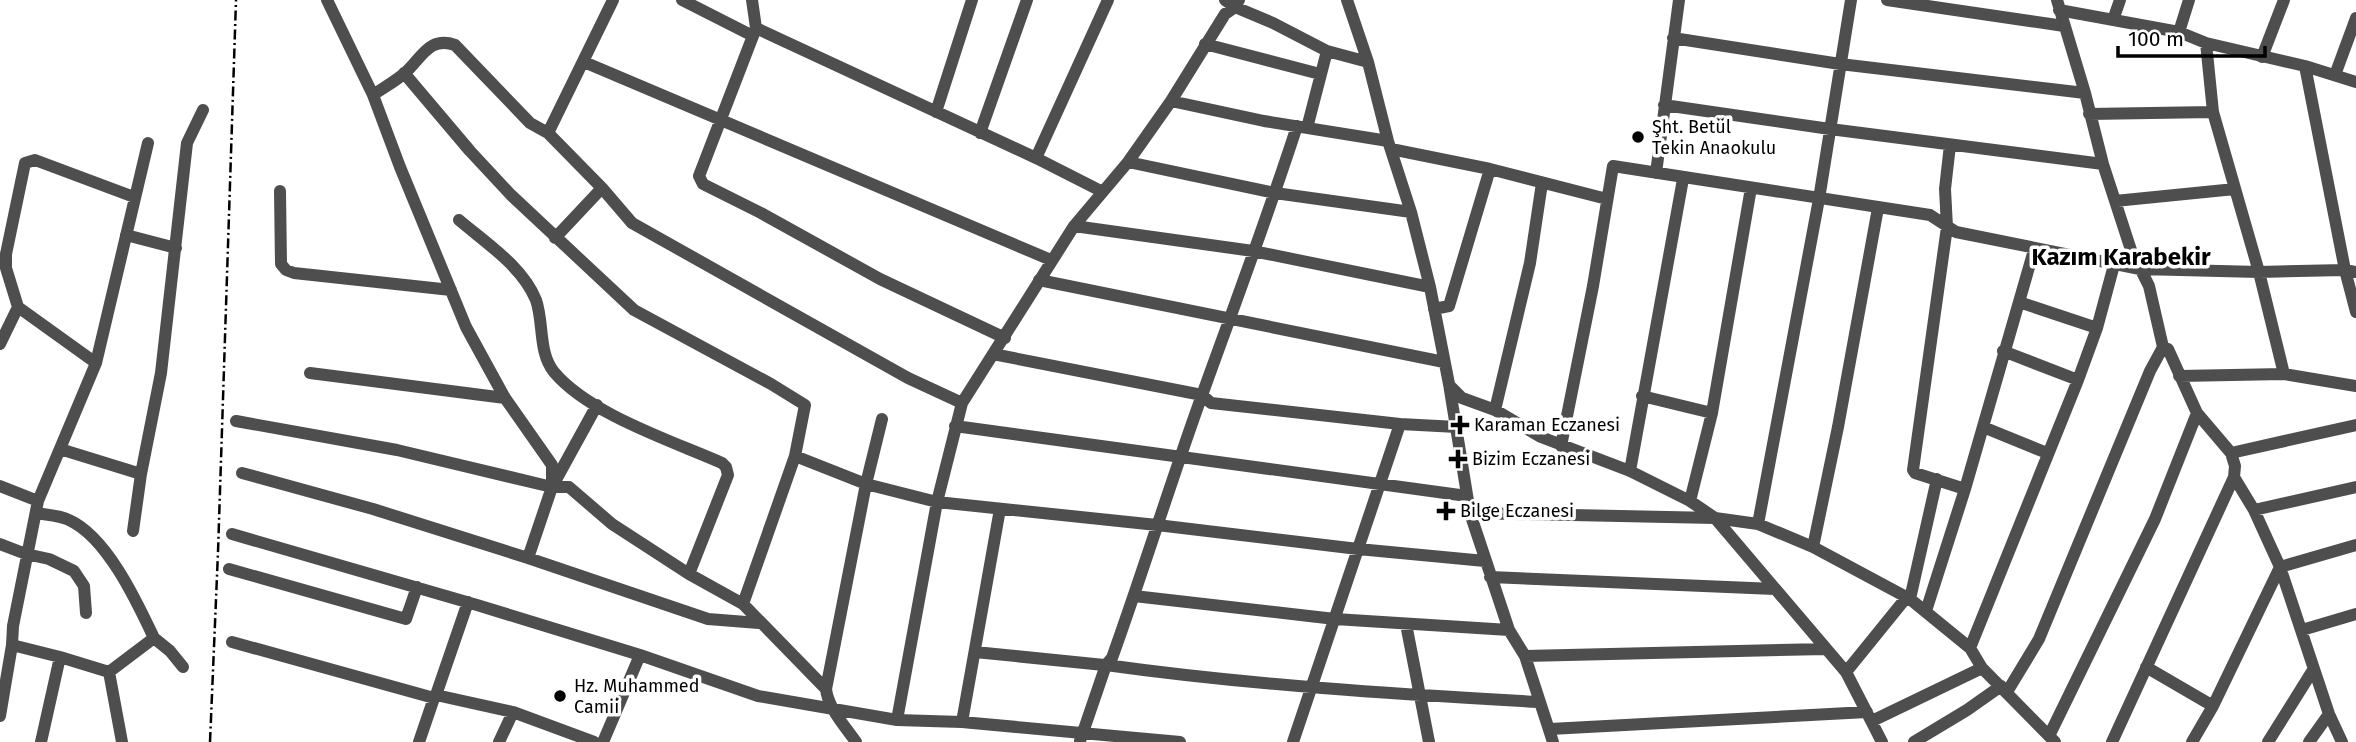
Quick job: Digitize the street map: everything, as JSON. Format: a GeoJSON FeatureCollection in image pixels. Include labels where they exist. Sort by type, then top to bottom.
{"type":"FeatureCollection","features":[{"type":"Feature","properties":{"kind":"street"},"geometry":{"type":"LineString","coordinates":[[327,0],[373,95],[466,327],[505,398],[552,465],[552,487]]}},
{"type":"Feature","properties":{"kind":"street"},"geometry":{"type":"LineString","coordinates":[[548,133],[613,0]]}},
{"type":"Feature","properties":{"kind":"street"},"geometry":{"type":"LineString","coordinates":[[682,0],[936,112],[1101,191]]}},
{"type":"Feature","properties":{"kind":"street"},"geometry":{"type":"LineString","coordinates":[[752,0],[754,32],[699,176],[703,184],[880,279],[1005,338]]}},
{"type":"Feature","properties":{"kind":"street"},"geometry":{"type":"LineString","coordinates":[[936,112],[972,0]]}},
{"type":"Feature","properties":{"kind":"street"},"geometry":{"type":"LineString","coordinates":[[980,133],[1027,0]]}},
{"type":"Feature","properties":{"kind":"street"},"geometry":{"type":"LineString","coordinates":[[1036,158],[1108,0]]}},
{"type":"Feature","properties":{"kind":"street"},"geometry":{"type":"LineString","coordinates":[[1347,0],[1368,62],[1430,287],[1457,427],[1470,513],[1509,630],[1525,656],[1551,735],[1870,717],[1982,668]]}},
{"type":"Feature","properties":{"kind":"street"},"geometry":{"type":"LineString","coordinates":[[1656,173],[1679,0]]}},
{"type":"Feature","properties":{"kind":"street"},"geometry":{"type":"LineString","coordinates":[[1758,524],[1819,199],[1851,0]]}},
{"type":"Feature","properties":{"kind":"street"},"geometry":{"type":"LineString","coordinates":[[1887,0],[2064,26]]}},
{"type":"Feature","properties":{"kind":"street"},"geometry":{"type":"LineString","coordinates":[[2113,20],[2120,0]]}},
{"type":"Feature","properties":{"kind":"street"},"geometry":{"type":"LineString","coordinates":[[2179,33],[2189,0]]}},
{"type":"Feature","properties":{"kind":"street"},"geometry":{"type":"LineString","coordinates":[[2262,57],[2284,0]]}},
{"type":"Feature","properties":{"kind":"street"},"geometry":{"type":"LineString","coordinates":[[897,720],[937,502],[962,403],[1005,338],[1051,260],[1101,191],[1128,162],[1171,101],[1233,2],[1327,51],[1368,62]]}},
{"type":"Feature","properties":{"kind":"street"},"geometry":{"type":"LineString","coordinates":[[1914,742],[2004,689],[2039,639],[2150,371],[2163,347],[2148,286],[2131,250],[2103,164],[2058,5]]}},
{"type":"Feature","properties":{"kind":"street"},"geometry":{"type":"LineString","coordinates":[[2058,5],[2113,20],[2179,33],[2206,43],[2305,66],[2356,82]]}},
{"type":"Feature","properties":{"kind":"street"},"geometry":{"type":"LineString","coordinates":[[2335,75],[2356,18]]}},
{"type":"Feature","properties":{"kind":"street"},"geometry":{"type":"LineString","coordinates":[[1673,38],[1840,64],[2085,93]]}},
{"type":"Feature","properties":{"kind":"street"},"geometry":{"type":"LineString","coordinates":[[373,95],[404,74],[431,46],[445,41],[456,45],[530,123],[548,133],[632,223],[908,378],[962,403]]}},
{"type":"Feature","properties":{"kind":"street"},"geometry":{"type":"LineString","coordinates":[[2206,43],[2213,112],[2259,272],[2284,374]]}},
{"type":"Feature","properties":{"kind":"street"},"geometry":{"type":"LineString","coordinates":[[1205,44],[1320,74]]}},
{"type":"Feature","properties":{"kind":"street"},"geometry":{"type":"LineString","coordinates":[[1081,738],[1106,666],[1112,658],[1202,395],[1275,193],[1302,127],[1327,51]]}},
{"type":"Feature","properties":{"kind":"street"},"geometry":{"type":"LineString","coordinates":[[584,62],[1051,260]]}},
{"type":"Feature","properties":{"kind":"street"},"geometry":{"type":"LineString","coordinates":[[2305,66],[2350,271],[2356,312]]}},
{"type":"Feature","properties":{"kind":"street"},"geometry":{"type":"LineString","coordinates":[[404,74],[470,151],[555,238],[634,310],[805,405],[795,456],[743,604]]}},
{"type":"Feature","properties":{"kind":"street"},"geometry":{"type":"LineString","coordinates":[[1171,101],[1389,145],[1607,199]]}},
{"type":"Feature","properties":{"kind":"street"},"geometry":{"type":"LineString","coordinates":[[1664,105],[2103,164]]}},
{"type":"Feature","properties":{"kind":"street"},"geometry":{"type":"LineString","coordinates":[[133,531],[161,373],[187,143],[203,110]]}},
{"type":"Feature","properties":{"kind":"street"},"geometry":{"type":"LineString","coordinates":[[2089,114],[2213,112]]}},
{"type":"Feature","properties":{"kind":"street"},"geometry":{"type":"LineString","coordinates":[[0,716],[13,625],[37,507],[96,363],[148,143]]}},
{"type":"Feature","properties":{"kind":"street"},"geometry":{"type":"LineString","coordinates":[[1950,145],[1945,189],[1947,227],[1913,470],[1915,473],[1965,489]]}},
{"type":"Feature","properties":{"kind":"street"},"geometry":{"type":"LineString","coordinates":[[96,363],[18,307],[6,268],[6,254],[25,163],[35,160],[134,197]]}},
{"type":"Feature","properties":{"kind":"street"},"geometry":{"type":"LineString","coordinates":[[1128,162],[1275,193],[1411,212]]}},
{"type":"Feature","properties":{"kind":"street"},"geometry":{"type":"LineString","coordinates":[[1561,446],[1593,286],[1613,166],[1930,215],[1956,232],[2034,250],[2140,269],[2350,271]]}},
{"type":"Feature","properties":{"kind":"street"},"geometry":{"type":"LineString","coordinates":[[1434,309],[1449,306],[1490,169]]}},
{"type":"Feature","properties":{"kind":"street"},"geometry":{"type":"LineString","coordinates":[[1630,471],[1683,178]]}},
{"type":"Feature","properties":{"kind":"street"},"geometry":{"type":"LineString","coordinates":[[1495,410],[1530,263],[1542,183]]}},
{"type":"Feature","properties":{"kind":"street"},"geometry":{"type":"LineString","coordinates":[[555,238],[602,188]]}},
{"type":"Feature","properties":{"kind":"street"},"geometry":{"type":"LineString","coordinates":[[1690,501],[1712,413],[1751,188]]}},
{"type":"Feature","properties":{"kind":"street"},"geometry":{"type":"LineString","coordinates":[[2115,201],[2235,190]]}},
{"type":"Feature","properties":{"kind":"street"},"geometry":{"type":"LineString","coordinates":[[280,191],[281,264],[286,270],[451,290]]}},
{"type":"Feature","properties":{"kind":"street"},"geometry":{"type":"LineString","coordinates":[[1813,547],[1878,208]]}},
{"type":"Feature","properties":{"kind":"street"},"geometry":{"type":"LineString","coordinates":[[459,220],[514,268],[528,285],[537,303],[544,346],[553,370],[582,397],[615,416],[726,467],[728,475],[690,574]]}},
{"type":"Feature","properties":{"kind":"street"},"geometry":{"type":"LineString","coordinates":[[1074,226],[1254,251],[1430,287]]}},
{"type":"Feature","properties":{"kind":"street"},"geometry":{"type":"LineString","coordinates":[[126,235],[176,248]]}},
{"type":"Feature","properties":{"kind":"street"},"geometry":{"type":"LineString","coordinates":[[1926,611],[1965,489],[2034,250]]}},
{"type":"Feature","properties":{"kind":"street"},"geometry":{"type":"LineString","coordinates":[[1970,648],[2078,380],[2097,328],[2114,265]]}},
{"type":"Feature","properties":{"kind":"street"},"geometry":{"type":"LineString","coordinates":[[1039,280],[1444,362]]}},
{"type":"Feature","properties":{"kind":"street"},"geometry":{"type":"LineString","coordinates":[[2019,302],[2097,328]]}},
{"type":"Feature","properties":{"kind":"street"},"geometry":{"type":"LineString","coordinates":[[0,344],[18,307]]}},
{"type":"Feature","properties":{"kind":"street"},"geometry":{"type":"LineString","coordinates":[[2112,742],[2234,477],[2235,466],[2231,453],[2197,412],[2168,349],[2163,347]]}},
{"type":"Feature","properties":{"kind":"street"},"geometry":{"type":"LineString","coordinates":[[2003,351],[2078,380]]}},
{"type":"Feature","properties":{"kind":"street"},"geometry":{"type":"LineString","coordinates":[[993,354],[1202,395],[1211,403],[1400,424],[1457,427]]}},
{"type":"Feature","properties":{"kind":"street"},"geometry":{"type":"LineString","coordinates":[[310,373],[505,398]]}},
{"type":"Feature","properties":{"kind":"street"},"geometry":{"type":"LineString","coordinates":[[2179,376],[2284,374],[2356,386]]}},
{"type":"Feature","properties":{"kind":"street"},"geometry":{"type":"LineString","coordinates":[[1449,384],[1462,398],[1495,410],[1561,446],[1630,471],[1690,501],[1715,517],[1846,673],[1882,742]]}},
{"type":"Feature","properties":{"kind":"street"},"geometry":{"type":"LineString","coordinates":[[1642,396],[1712,413]]}},
{"type":"Feature","properties":{"kind":"street"},"geometry":{"type":"LineString","coordinates":[[528,558],[552,487],[597,405]]}},
{"type":"Feature","properties":{"kind":"street"},"geometry":{"type":"LineString","coordinates":[[1470,513],[1715,517],[1758,524],[1813,547],[1908,598],[1926,611],[1970,648],[1982,668],[2052,739],[2155,519],[2197,412]]}},
{"type":"Feature","properties":{"kind":"street"},"geometry":{"type":"LineString","coordinates":[[856,742],[834,711],[826,689],[866,484],[882,419]]}},
{"type":"Feature","properties":{"kind":"street"},"geometry":{"type":"LineString","coordinates":[[236,421],[397,450],[552,487],[569,487],[612,524],[743,604],[826,689]]}},
{"type":"Feature","properties":{"kind":"street"},"geometry":{"type":"LineString","coordinates":[[1293,742],[1400,424]]}},
{"type":"Feature","properties":{"kind":"street"},"geometry":{"type":"LineString","coordinates":[[2231,453],[2356,425]]}},
{"type":"Feature","properties":{"kind":"street"},"geometry":{"type":"LineString","coordinates":[[955,426],[1467,496]]}},
{"type":"Feature","properties":{"kind":"street"},"geometry":{"type":"LineString","coordinates":[[1983,427],[2047,453]]}},
{"type":"Feature","properties":{"kind":"street"},"geometry":{"type":"LineString","coordinates":[[60,449],[141,474]]}},
{"type":"Feature","properties":{"kind":"street"},"geometry":{"type":"LineString","coordinates":[[795,456],[866,484],[937,502],[1485,561]]}},
{"type":"Feature","properties":{"kind":"street"},"geometry":{"type":"LineString","coordinates":[[243,473],[373,509],[708,619],[759,622]]}},
{"type":"Feature","properties":{"kind":"street"},"geometry":{"type":"LineString","coordinates":[[2234,477],[2254,510],[2280,567],[2313,670],[2342,742]]}},
{"type":"Feature","properties":{"kind":"street"},"geometry":{"type":"LineString","coordinates":[[1846,673],[1908,598],[1937,479]]}},
{"type":"Feature","properties":{"kind":"street"},"geometry":{"type":"LineString","coordinates":[[0,486],[37,507],[68,519],[89,533],[126,580],[154,638],[170,651],[183,667]]}},
{"type":"Feature","properties":{"kind":"street"},"geometry":{"type":"LineString","coordinates":[[2254,510],[2356,487]]}},
{"type":"Feature","properties":{"kind":"street"},"geometry":{"type":"LineString","coordinates":[[962,722],[1000,509]]}},
{"type":"Feature","properties":{"kind":"street"},"geometry":{"type":"LineString","coordinates":[[232,534],[468,602],[640,655],[758,696],[897,720],[962,722],[1081,738],[1181,742]]}},
{"type":"Feature","properties":{"kind":"street"},"geometry":{"type":"LineString","coordinates":[[0,544],[49,559],[74,571],[84,586],[86,613]]}},
{"type":"Feature","properties":{"kind":"street"},"geometry":{"type":"LineString","coordinates":[[2192,742],[2213,706],[2280,567],[2356,545]]}},
{"type":"Feature","properties":{"kind":"street"},"geometry":{"type":"LineString","coordinates":[[229,569],[406,619],[417,587]]}},
{"type":"Feature","properties":{"kind":"street"},"geometry":{"type":"LineString","coordinates":[[1490,577],[1775,589]]}},
{"type":"Feature","properties":{"kind":"street"},"geometry":{"type":"LineString","coordinates":[[1134,596],[1335,619],[1509,630]]}},
{"type":"Feature","properties":{"kind":"street"},"geometry":{"type":"LineString","coordinates":[[419,742],[468,602]]}},
{"type":"Feature","properties":{"kind":"street"},"geometry":{"type":"LineString","coordinates":[[2302,629],[2356,614]]}},
{"type":"Feature","properties":{"kind":"street"},"geometry":{"type":"LineString","coordinates":[[1406,624],[1429,742]]}},
{"type":"Feature","properties":{"kind":"street"},"geometry":{"type":"LineString","coordinates":[[109,672],[154,638]]}},
{"type":"Feature","properties":{"kind":"street"},"geometry":{"type":"LineString","coordinates":[[232,642],[435,696],[513,712],[594,742]]}},
{"type":"Feature","properties":{"kind":"street"},"geometry":{"type":"LineString","coordinates":[[12,645],[109,672]]}},
{"type":"Feature","properties":{"kind":"street"},"geometry":{"type":"LineString","coordinates":[[1525,656],[1826,649]]}},
{"type":"Feature","properties":{"kind":"street"},"geometry":{"type":"LineString","coordinates":[[975,652],[1420,695],[1539,702]]}},
{"type":"Feature","properties":{"kind":"street"},"geometry":{"type":"LineString","coordinates":[[603,742],[640,655]]}},
{"type":"Feature","properties":{"kind":"street"},"geometry":{"type":"LineString","coordinates":[[41,742],[60,657]]}},
{"type":"Feature","properties":{"kind":"street"},"geometry":{"type":"LineString","coordinates":[[2146,667],[2213,706]]}},
{"type":"Feature","properties":{"kind":"street"},"geometry":{"type":"LineString","coordinates":[[2268,742],[2313,670]]}},
{"type":"Feature","properties":{"kind":"street"},"geometry":{"type":"LineString","coordinates":[[109,672],[122,742]]}},
{"type":"Feature","properties":{"kind":"street"},"geometry":{"type":"LineString","coordinates":[[499,742],[513,712]]}},
{"type":"Feature","properties":{"kind":"street"},"geometry":{"type":"LineString","coordinates":[[2309,742],[2329,714]]}},
{"type":"Feature","properties":{"kind":"railway"},"geometry":{"type":"LineString","coordinates":[[210,742],[236,0]]}},
{"type":"Feature","properties":{"kind":"place","name":"Şht. Betül Tekin Anaokulu"},"geometry":{"type":"Point","coordinates":[1638,137]}},
{"type":"Feature","properties":{"kind":"place","name":"Karaman Eczanesi"},"geometry":{"type":"Point","coordinates":[1460,425]}},
{"type":"Feature","properties":{"kind":"place","name":"Bizim Eczanesi"},"geometry":{"type":"Point","coordinates":[1458,459]}},
{"type":"Feature","properties":{"kind":"place","name":"Bilge Eczanesi"},"geometry":{"type":"Point","coordinates":[1446,511]}},
{"type":"Feature","properties":{"kind":"place","name":"Hz. Muhammed Camii"},"geometry":{"type":"Point","coordinates":[560,696]}},
{"type":"Feature","properties":{"kind":"district","name":"Kazım Karabekir"},"geometry":{"type":"Point","coordinates":[2121,257]}}]}
